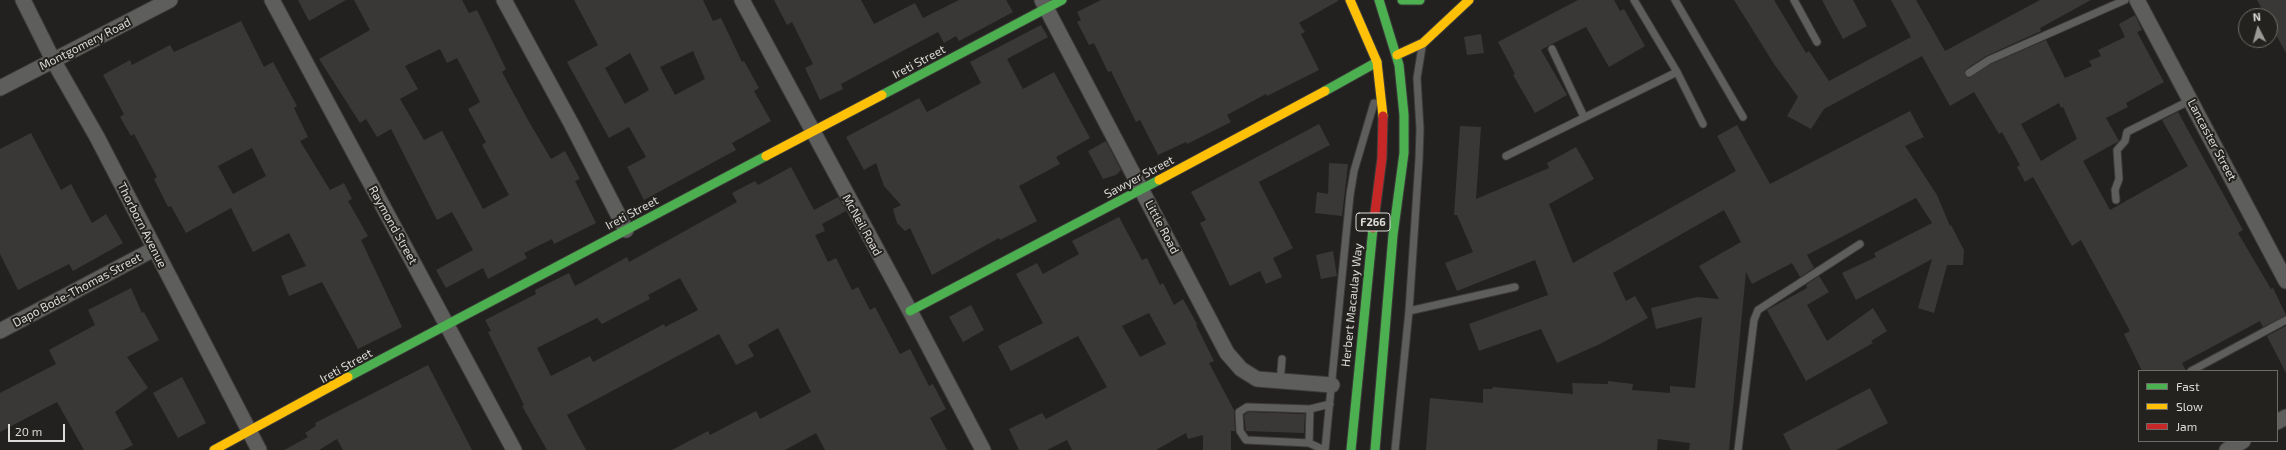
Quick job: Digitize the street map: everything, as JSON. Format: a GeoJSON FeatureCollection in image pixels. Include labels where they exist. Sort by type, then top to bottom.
{"type":"FeatureCollection","features":[{"type":"Feature","properties":{"kind":"main road","name":"Ireti Street"},"geometry":{"type":"LineString","coordinates":[[214,450],[447,324],[812,131],[1044,4],[1062,0]]}},
{"type":"Feature","properties":{"kind":"main road","name":"Herbert Macaulay Way"},"geometry":{"type":"LineString","coordinates":[[1350,0],[1377,62],[1383,116],[1382,158],[1373,226],[1351,450]]}},
{"type":"Feature","properties":{"kind":"main road","name":"F266"},"geometry":{"type":"LineString","coordinates":[[1375,450],[1393,235],[1404,153],[1404,114],[1408,71],[1396,55],[1379,0]]}},
{"type":"Feature","properties":{"kind":"main road"},"geometry":{"type":"LineString","coordinates":[[1402,0],[1420,0]]}},
{"type":"Feature","properties":{"kind":"main road"},"geometry":{"type":"LineString","coordinates":[[1396,55],[1423,43],[1469,0]]}},
{"type":"Feature","properties":{"kind":"main road","name":"Sawyer Street"},"geometry":{"type":"LineString","coordinates":[[910,311],[1142,189],[1377,62]]}},
{"type":"Feature","properties":{"kind":"street","name":"Thorborn Avenue"},"geometry":{"type":"LineString","coordinates":[[23,0],[53,60],[97,137],[259,450]]}},
{"type":"Feature","properties":{"kind":"street","name":"Montgomery Road"},"geometry":{"type":"LineString","coordinates":[[0,88],[170,0]]}},
{"type":"Feature","properties":{"kind":"street","name":"Raymond Street"},"geometry":{"type":"LineString","coordinates":[[272,0],[514,450]]}},
{"type":"Feature","properties":{"kind":"street"},"geometry":{"type":"LineString","coordinates":[[504,0],[572,125],[626,230]]}},
{"type":"Feature","properties":{"kind":"street","name":"McNeil Road"},"geometry":{"type":"LineString","coordinates":[[742,0],[910,311],[983,450]]}},
{"type":"Feature","properties":{"kind":"street","name":"Lancaster Street"},"geometry":{"type":"LineString","coordinates":[[2137,0],[2286,281]]}},
{"type":"Feature","properties":{"kind":"street","name":"Little Road"},"geometry":{"type":"LineString","coordinates":[[1044,4],[1227,353],[1241,370],[1257,379],[1332,385]]}},
{"type":"Feature","properties":{"kind":"street","name":"Dapo Bode-Thomas Street"},"geometry":{"type":"LineString","coordinates":[[0,331],[154,249]]}},
{"type":"Feature","properties":{"kind":"street"},"geometry":{"type":"LineString","coordinates":[[2227,450],[2241,442]]}},
{"type":"Feature","properties":{"kind":"lane"},"geometry":{"type":"LineString","coordinates":[[1634,0],[1677,72],[1703,124]]}},
{"type":"Feature","properties":{"kind":"lane"},"geometry":{"type":"LineString","coordinates":[[1676,0],[1743,117]]}},
{"type":"Feature","properties":{"kind":"lane"},"geometry":{"type":"LineString","coordinates":[[1794,0],[1817,42]]}},
{"type":"Feature","properties":{"kind":"lane"},"geometry":{"type":"LineString","coordinates":[[1969,73],[1989,60],[2110,3],[2126,0]]}},
{"type":"Feature","properties":{"kind":"lane"},"geometry":{"type":"LineString","coordinates":[[1395,450],[1409,311],[1419,160],[1420,129],[1408,71],[1423,43]]}},
{"type":"Feature","properties":{"kind":"lane"},"geometry":{"type":"LineString","coordinates":[[1552,49],[1584,117]]}},
{"type":"Feature","properties":{"kind":"lane"},"geometry":{"type":"LineString","coordinates":[[1506,156],[1677,72]]}},
{"type":"Feature","properties":{"kind":"lane"},"geometry":{"type":"LineString","coordinates":[[1330,404],[1310,409],[1247,407],[1239,412],[1240,431],[1246,440],[1309,443],[1324,450],[1330,404],[1353,177],[1380,86]]}},
{"type":"Feature","properties":{"kind":"lane"},"geometry":{"type":"LineString","coordinates":[[2116,200],[2115,190],[2119,179],[2117,150],[2125,141],[2127,132],[2191,100]]}},
{"type":"Feature","properties":{"kind":"lane"},"geometry":{"type":"LineString","coordinates":[[1738,450],[1754,320],[1758,310],[1860,244]]}},
{"type":"Feature","properties":{"kind":"lane"},"geometry":{"type":"LineString","coordinates":[[1409,311],[1515,287]]}},
{"type":"Feature","properties":{"kind":"lane"},"geometry":{"type":"LineString","coordinates":[[2193,370],[2286,320]]}},
{"type":"Feature","properties":{"kind":"lane"},"geometry":{"type":"LineString","coordinates":[[1280,382],[1282,359]]}},
{"type":"Feature","properties":{"kind":"lane"},"geometry":{"type":"LineString","coordinates":[[1309,443],[1310,409]]}},
{"type":"Feature","properties":{"kind":"building"},"geometry":{"type":"Polygon","coordinates":[[[298,0],[346,0],[309,21],[298,0]]]}},
{"type":"Feature","properties":{"kind":"building"},"geometry":{"type":"Polygon","coordinates":[[[354,0],[462,0],[469,13],[477,10],[506,69],[502,72],[528,120],[551,159],[565,151],[580,179],[575,181],[596,223],[554,244],[552,239],[524,253],[527,258],[488,279],[483,268],[446,288],[436,270],[473,250],[452,212],[437,220],[391,129],[377,137],[366,119],[360,123],[319,59],[370,30],[354,0]],[[440,49],[405,66],[418,89],[400,99],[424,140],[442,131],[483,209],[509,195],[482,145],[486,142],[468,109],[480,102],[457,58],[447,63],[440,49]]]}},
{"type":"Feature","properties":{"kind":"building"},"geometry":{"type":"Polygon","coordinates":[[[574,0],[703,0],[713,21],[721,18],[742,62],[744,61],[759,88],[754,91],[771,121],[732,143],[736,150],[644,200],[627,167],[646,157],[629,127],[609,138],[567,62],[598,45],[574,0]],[[693,51],[660,67],[675,95],[705,79],[693,51]],[[630,53],[605,68],[625,104],[649,90],[630,53]]]}},
{"type":"Feature","properties":{"kind":"building"},"geometry":{"type":"Polygon","coordinates":[[[774,0],[861,0],[874,24],[915,3],[923,18],[959,0],[1006,0],[1013,12],[959,41],[956,36],[944,43],[938,32],[841,84],[843,89],[820,100],[805,68],[813,64],[792,22],[787,25],[774,0]]]}},
{"type":"Feature","properties":{"kind":"building"},"geometry":{"type":"Polygon","coordinates":[[[1101,0],[1338,1],[1299,23],[1305,32],[1301,34],[1319,70],[1267,96],[1266,94],[1227,115],[1231,122],[1187,144],[1186,142],[1158,155],[1140,120],[1136,122],[1111,71],[1108,72],[1094,43],[1089,45],[1077,22],[1081,20],[1077,12],[1101,0]]]}},
{"type":"Feature","properties":{"kind":"building"},"geometry":{"type":"Polygon","coordinates":[[[1578,0],[1614,0],[1620,11],[1624,9],[1645,46],[1609,67],[1586,27],[1541,50],[1567,95],[1535,113],[1513,75],[1515,74],[1498,42],[1578,0]]]}},
{"type":"Feature","properties":{"kind":"building"},"geometry":{"type":"Polygon","coordinates":[[[1734,0],[1774,0],[1806,53],[1809,51],[1829,81],[1911,37],[1891,0],[1916,0],[1945,51],[2040,0],[2091,0],[2040,28],[2041,31],[1986,56],[1965,70],[1965,75],[1969,78],[1991,64],[2046,40],[2065,78],[2092,66],[2089,61],[2101,56],[2098,50],[2125,37],[2119,24],[2135,15],[2142,30],[2137,32],[2164,82],[2126,103],[2128,107],[2106,118],[2119,141],[2083,161],[2110,210],[2188,166],[2162,120],[2178,112],[2243,230],[2238,233],[2271,289],[2273,288],[2286,315],[2263,327],[2260,321],[2182,363],[2186,370],[2142,370],[2124,334],[2130,331],[2081,240],[2072,246],[2033,177],[2025,182],[2017,167],[2020,165],[2002,132],[1999,134],[1974,92],[1950,106],[1922,56],[1824,109],[1811,129],[1787,116],[1798,97],[1774,64],[1734,0]],[[2059,103],[2021,124],[2041,161],[2077,139],[2063,107],[2061,108],[2059,103]]]}},
{"type":"Feature","properties":{"kind":"building"},"geometry":{"type":"Polygon","coordinates":[[[1822,0],[1853,0],[1867,26],[1843,39],[1822,0]]]}},
{"type":"Feature","properties":{"kind":"building"},"geometry":{"type":"Polygon","coordinates":[[[2257,0],[2286,0],[2286,53],[2278,38],[2278,8],[2262,8],[2257,0]]]}},
{"type":"Feature","properties":{"kind":"building"},"geometry":{"type":"Polygon","coordinates":[[[241,21],[264,67],[273,62],[297,106],[294,108],[308,137],[300,141],[330,190],[344,183],[352,199],[348,201],[368,236],[361,240],[402,327],[358,349],[322,282],[289,296],[281,276],[306,266],[289,233],[253,252],[231,208],[186,233],[171,206],[168,207],[154,179],[157,177],[134,134],[131,136],[120,117],[124,114],[103,75],[130,60],[132,65],[170,45],[174,52],[241,21]],[[252,148],[218,166],[233,194],[266,176],[252,148]]]}},
{"type":"Feature","properties":{"kind":"building"},"geometry":{"type":"Polygon","coordinates":[[[1041,25],[1048,37],[1007,59],[1023,89],[1054,72],[1090,138],[1056,157],[1060,164],[1019,186],[1037,221],[1000,240],[999,238],[932,275],[910,228],[905,231],[897,223],[893,209],[901,205],[884,186],[876,163],[864,170],[846,137],[919,98],[927,112],[981,83],[970,62],[1041,25]]]}},
{"type":"Feature","properties":{"kind":"building"},"geometry":{"type":"Polygon","coordinates":[[[1481,34],[1484,53],[1467,55],[1464,37],[1481,34]]]}},
{"type":"Feature","properties":{"kind":"building"},"geometry":{"type":"Polygon","coordinates":[[[1910,111],[1924,137],[1905,146],[1937,195],[1950,226],[1951,225],[1964,250],[1963,265],[1947,265],[1934,313],[1918,308],[1932,259],[1856,300],[1842,273],[1876,257],[1874,253],[1932,223],[1916,198],[1807,255],[1814,268],[1800,277],[1792,263],[1752,284],[1746,272],[1729,450],[1689,450],[1690,443],[1658,439],[1657,450],[1426,450],[1430,398],[1483,403],[1483,389],[1492,389],[1493,387],[1573,394],[1572,383],[1608,384],[1608,381],[1633,384],[1632,390],[1670,393],[1670,386],[1695,388],[1702,317],[1656,329],[1651,308],[1697,297],[1719,299],[1699,266],[1741,242],[1724,210],[1613,273],[1626,301],[1635,296],[1648,318],[1600,344],[1557,363],[1541,329],[1479,351],[1469,324],[1548,295],[1535,260],[1457,291],[1445,263],[1473,252],[1457,215],[1454,215],[1460,126],[1481,127],[1476,199],[1549,168],[1547,163],[1576,147],[1594,179],[1549,204],[1573,263],[1736,171],[1717,136],[1737,125],[1770,184],[1910,111]]]}},
{"type":"Feature","properties":{"kind":"building"},"geometry":{"type":"Polygon","coordinates":[[[1319,124],[1330,145],[1259,182],[1293,248],[1273,258],[1282,277],[1266,284],[1260,271],[1230,286],[1200,223],[1206,220],[1191,192],[1319,124]]]}},
{"type":"Feature","properties":{"kind":"building"},"geometry":{"type":"Polygon","coordinates":[[[31,133],[61,190],[71,184],[92,223],[106,214],[123,243],[73,271],[69,264],[18,290],[0,254],[0,149],[31,133]]]}},
{"type":"Feature","properties":{"kind":"building"},"geometry":{"type":"Polygon","coordinates":[[[1106,141],[1121,170],[1116,175],[1103,179],[1088,151],[1106,141]]]}},
{"type":"Feature","properties":{"kind":"building"},"geometry":{"type":"Polygon","coordinates":[[[1329,163],[1348,164],[1342,216],[1315,213],[1317,192],[1328,194],[1329,163]]]}},
{"type":"Feature","properties":{"kind":"building"},"geometry":{"type":"Polygon","coordinates":[[[791,167],[814,210],[838,197],[846,211],[822,224],[825,231],[815,235],[828,262],[836,258],[852,290],[858,287],[870,310],[875,307],[900,354],[910,349],[929,386],[933,384],[946,409],[930,418],[947,450],[825,450],[816,433],[785,450],[672,450],[708,431],[710,435],[756,411],[760,419],[811,392],[778,328],[748,345],[754,356],[736,365],[719,334],[567,415],[586,450],[547,450],[522,406],[524,405],[488,332],[491,331],[485,320],[536,294],[535,290],[569,273],[575,286],[627,257],[629,262],[737,202],[732,193],[755,181],[758,185],[791,167]],[[680,278],[648,295],[650,299],[602,324],[597,318],[537,348],[551,376],[590,356],[593,362],[664,324],[665,327],[698,310],[680,278]]]}},
{"type":"Feature","properties":{"kind":"building"},"geometry":{"type":"Polygon","coordinates":[[[1119,217],[1142,260],[1147,258],[1160,285],[1163,283],[1174,305],[1183,299],[1197,324],[1196,325],[1214,361],[1209,363],[1234,410],[1235,431],[1231,431],[1231,450],[1203,450],[1203,435],[1188,439],[1186,433],[1156,450],[1072,450],[1067,440],[1047,450],[1019,450],[1009,429],[1042,413],[1046,419],[1107,387],[1078,336],[1011,371],[998,346],[1043,323],[1016,274],[1037,263],[1043,274],[1079,254],[1072,241],[1119,217]],[[1149,313],[1122,326],[1140,357],[1166,344],[1149,313]]]}},
{"type":"Feature","properties":{"kind":"building"},"geometry":{"type":"Polygon","coordinates":[[[1333,251],[1337,276],[1321,279],[1316,255],[1333,251]]]}},
{"type":"Feature","properties":{"kind":"building"},"geometry":{"type":"Polygon","coordinates":[[[1819,276],[1829,292],[1807,305],[1827,341],[1873,308],[1887,331],[1871,341],[1873,343],[1806,381],[1767,310],[1807,288],[1806,285],[1819,276]]]}},
{"type":"Feature","properties":{"kind":"building"},"geometry":{"type":"Polygon","coordinates":[[[131,288],[142,313],[144,312],[159,340],[127,357],[148,388],[115,412],[133,445],[123,450],[84,450],[57,402],[0,432],[0,393],[56,364],[49,350],[95,325],[88,310],[131,288]]]}},
{"type":"Feature","properties":{"kind":"building"},"geometry":{"type":"Polygon","coordinates":[[[971,305],[984,330],[963,342],[949,317],[971,305]]]}},
{"type":"Feature","properties":{"kind":"building"},"geometry":{"type":"Polygon","coordinates":[[[2286,326],[2286,373],[2267,336],[2286,326]]]}},
{"type":"Feature","properties":{"kind":"building"},"geometry":{"type":"Polygon","coordinates":[[[428,365],[472,450],[343,450],[337,439],[319,450],[284,450],[308,437],[305,433],[316,426],[315,423],[428,365]]]}},
{"type":"Feature","properties":{"kind":"building"},"geometry":{"type":"Polygon","coordinates":[[[182,377],[206,423],[178,438],[153,393],[182,377]]]}},
{"type":"Feature","properties":{"kind":"building"},"geometry":{"type":"Polygon","coordinates":[[[1870,388],[1888,423],[1836,450],[1791,450],[1783,434],[1870,388]]]}},
{"type":"Feature","properties":{"kind":"building"},"geometry":{"type":"Polygon","coordinates":[[[1248,412],[1305,414],[1304,433],[1246,431],[1244,415],[1248,412]]]}},
{"type":"Feature","properties":{"kind":"traffic: fast"},"geometry":{"type":"LineString","coordinates":[[882,95],[1062,0]]}},
{"type":"Feature","properties":{"kind":"traffic: fast"},"geometry":{"type":"LineString","coordinates":[[1375,450],[1393,235],[1404,153],[1404,115],[1399,65],[1379,0]]}},
{"type":"Feature","properties":{"kind":"traffic: fast"},"geometry":{"type":"LineString","coordinates":[[1402,0],[1420,0]]}},
{"type":"Feature","properties":{"kind":"traffic: fast"},"geometry":{"type":"LineString","coordinates":[[1325,91],[1377,62]]}},
{"type":"Feature","properties":{"kind":"traffic: fast"},"geometry":{"type":"LineString","coordinates":[[348,377],[766,156]]}},
{"type":"Feature","properties":{"kind":"traffic: fast"},"geometry":{"type":"LineString","coordinates":[[910,311],[1159,180]]}},
{"type":"Feature","properties":{"kind":"traffic: fast"},"geometry":{"type":"LineString","coordinates":[[1351,450],[1373,228]]}},
{"type":"Feature","properties":{"kind":"traffic: slow"},"geometry":{"type":"LineString","coordinates":[[1350,0],[1377,62],[1383,116]]}},
{"type":"Feature","properties":{"kind":"traffic: slow"},"geometry":{"type":"LineString","coordinates":[[1397,55],[1423,43],[1469,0]]}},
{"type":"Feature","properties":{"kind":"traffic: slow"},"geometry":{"type":"LineString","coordinates":[[1159,180],[1325,91]]}},
{"type":"Feature","properties":{"kind":"traffic: slow"},"geometry":{"type":"LineString","coordinates":[[766,156],[882,95]]}},
{"type":"Feature","properties":{"kind":"traffic: slow"},"geometry":{"type":"LineString","coordinates":[[214,450],[348,377]]}},
{"type":"Feature","properties":{"kind":"traffic: jam"},"geometry":{"type":"LineString","coordinates":[[1373,228],[1382,158],[1383,116]]}}]}
